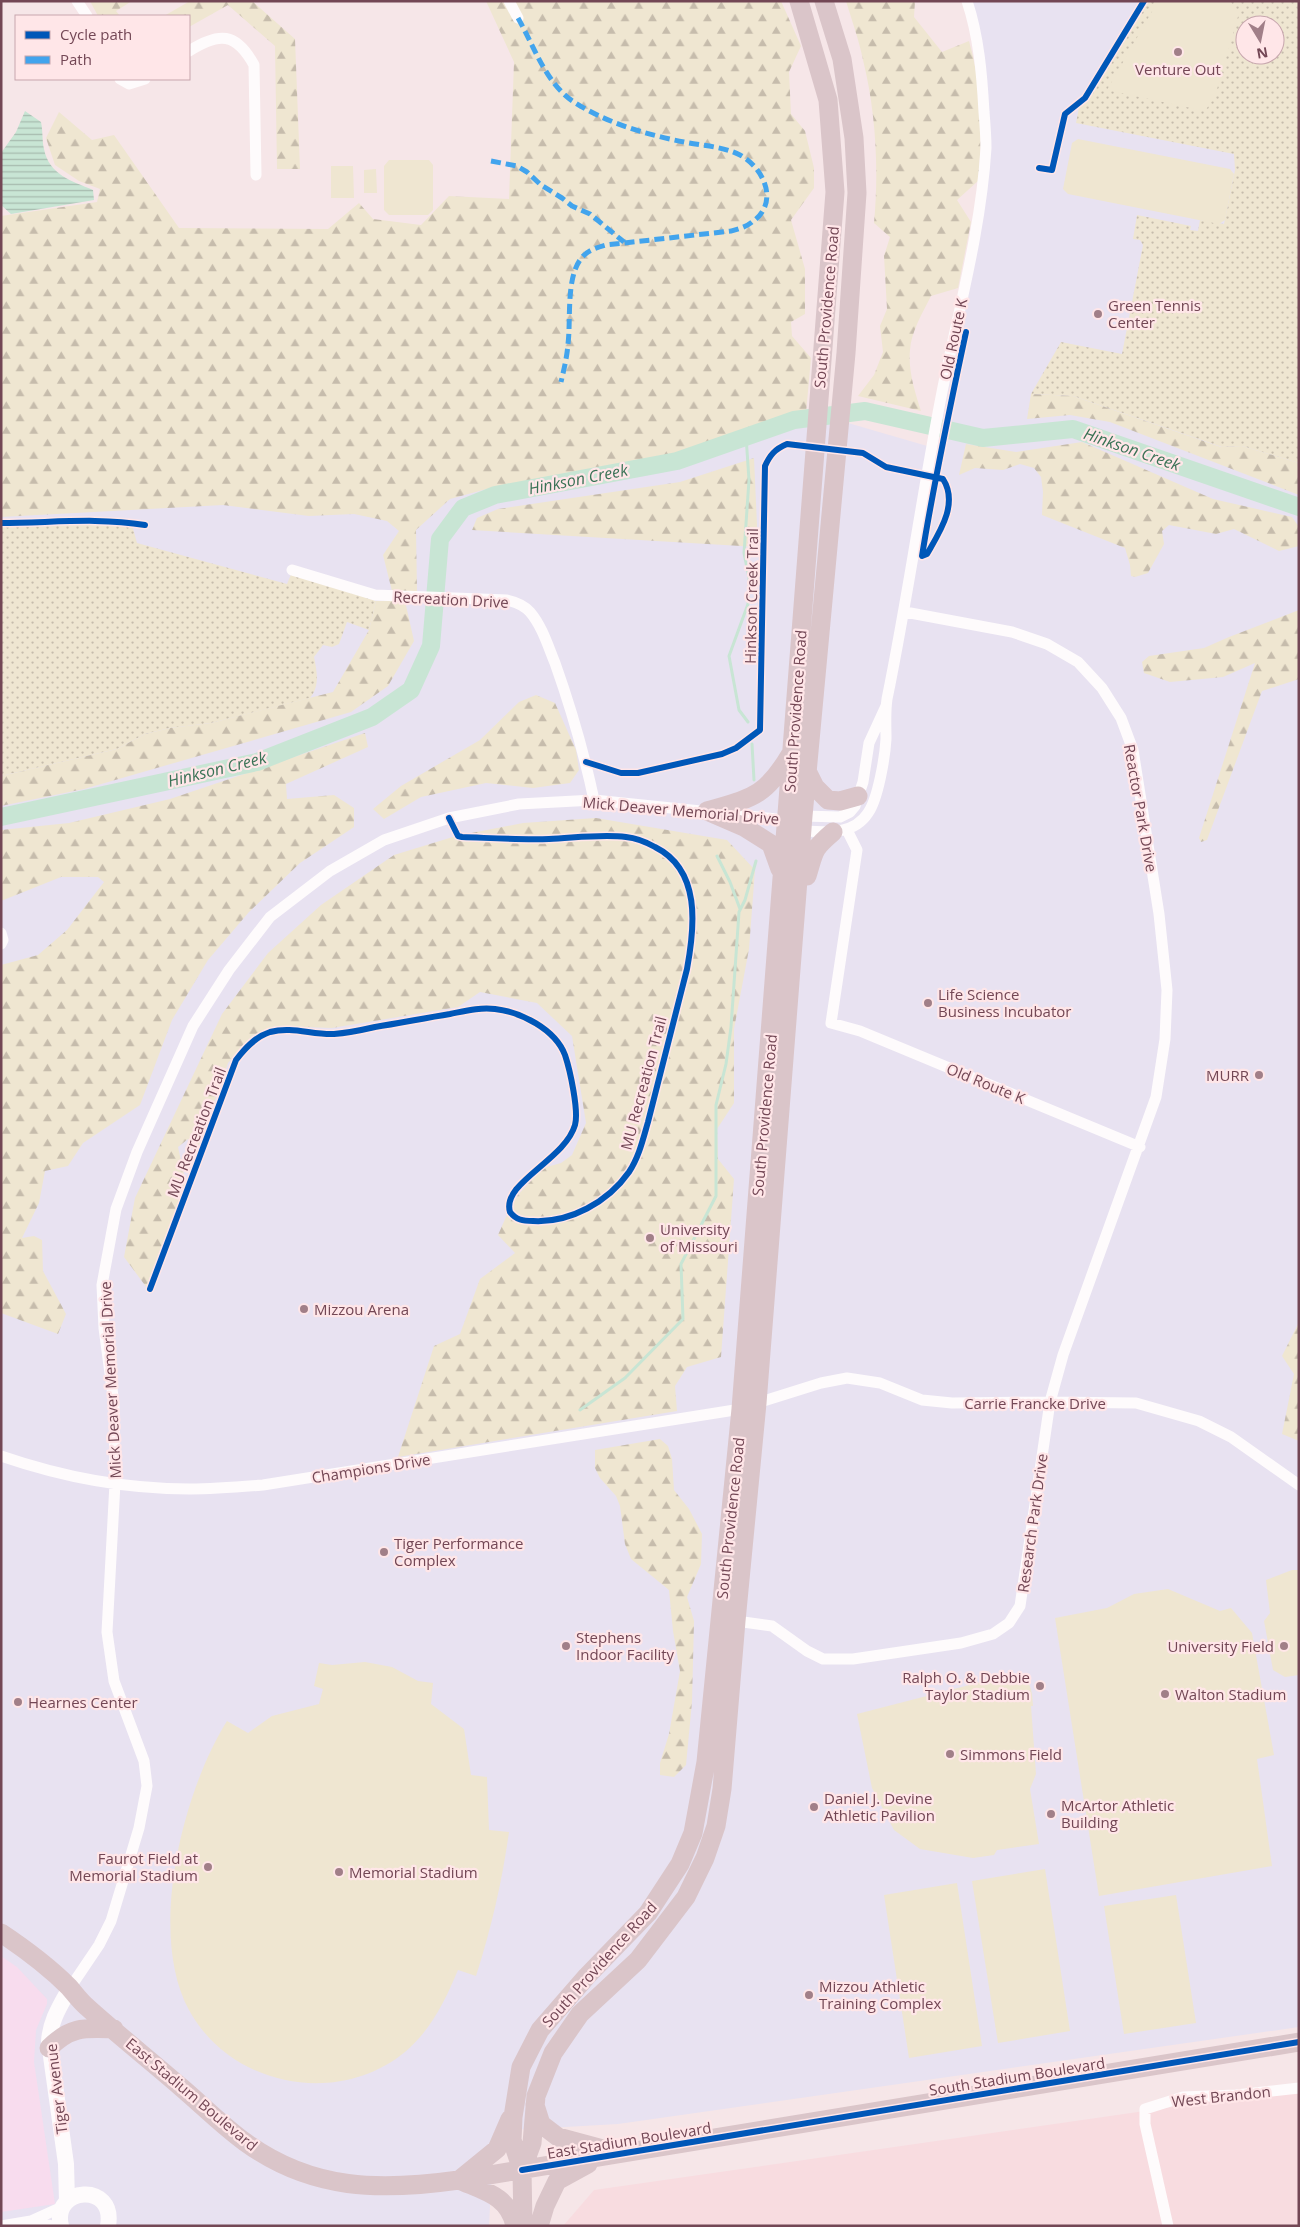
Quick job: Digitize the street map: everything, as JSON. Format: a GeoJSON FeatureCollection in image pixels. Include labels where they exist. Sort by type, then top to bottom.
{"type":"FeatureCollection","features":[{"type":"Feature","properties":{"kind":"main road","name":"South Providence Road"},"geometry":{"type":"LineString","coordinates":[[523,2226],[522,2170],[512,2140],[521,2067],[540,2030],[648,1913],[680,1864],[693,1833],[706,1762],[749,1406],[797,892],[797,822],[792,752],[812,477],[836,192],[828,100],[799,1]]}},
{"type":"Feature","properties":{"kind":"main road","name":"South Providence Road"},"geometry":{"type":"LineString","coordinates":[[522,2170],[532,2143],[536,2096],[553,2053],[580,2014],[638,1960],[686,1897],[705,1858],[716,1826],[722,1789],[736,1622],[782,879],[797,822],[807,771],[846,353],[857,193],[854,138],[842,58],[824,1]]}},
{"type":"Feature","properties":{"kind":"main road"},"geometry":{"type":"LineString","coordinates":[[707,811],[753,798],[765,790],[792,752]]}},
{"type":"Feature","properties":{"kind":"main road"},"geometry":{"type":"LineString","coordinates":[[807,771],[815,788],[828,800],[840,801],[858,796]]}},
{"type":"Feature","properties":{"kind":"main road"},"geometry":{"type":"LineString","coordinates":[[707,811],[744,826],[772,844],[782,879]]}},
{"type":"Feature","properties":{"kind":"main road"},"geometry":{"type":"LineString","coordinates":[[797,892],[808,874],[815,849],[840,831]]}},
{"type":"Feature","properties":{"kind":"main road"},"geometry":{"type":"LineString","coordinates":[[605,1992],[608,1975],[635,1941],[648,1913]]}},
{"type":"Feature","properties":{"kind":"main road","name":"East Stadium Boulevard"},"geometry":{"type":"LineString","coordinates":[[1,1933],[26,1950],[70,1988],[86,2006],[245,2142],[290,2167],[320,2178],[365,2187],[418,2186],[740,2134]]}},
{"type":"Feature","properties":{"kind":"main road"},"geometry":{"type":"LineString","coordinates":[[50,2048],[60,2038],[76,2030],[114,2029]]}},
{"type":"Feature","properties":{"kind":"main road","name":"South Stadium Boulevard"},"geometry":{"type":"LineString","coordinates":[[740,2134],[1299,2042]]}},
{"type":"Feature","properties":{"kind":"main road"},"geometry":{"type":"LineString","coordinates":[[515,2104],[497,2149],[459,2180],[498,2196],[506,2204],[513,2216],[515,2226]]}},
{"type":"Feature","properties":{"kind":"main road"},"geometry":{"type":"LineString","coordinates":[[535,2105],[541,2124],[558,2137],[589,2147],[621,2154]]}},
{"type":"Feature","properties":{"kind":"main road"},"geometry":{"type":"LineString","coordinates":[[539,2226],[545,2206],[557,2181],[582,2166],[621,2154]]}},
{"type":"Feature","properties":{"kind":"street"},"geometry":{"type":"LineString","coordinates":[[77,1],[86,15]]}},
{"type":"Feature","properties":{"kind":"street"},"geometry":{"type":"LineString","coordinates":[[509,1],[518,18]]}},
{"type":"Feature","properties":{"kind":"street","name":"Old Route K"},"geometry":{"type":"LineString","coordinates":[[840,831],[860,822],[868,813],[873,803],[886,742],[886,706],[905,612],[921,502],[977,218],[986,147],[981,70],[968,1]]}},
{"type":"Feature","properties":{"kind":"street"},"geometry":{"type":"LineString","coordinates":[[190,50],[208,40],[227,38],[238,42],[254,65],[256,175]]}},
{"type":"Feature","properties":{"kind":"street"},"geometry":{"type":"LineString","coordinates":[[122,80],[129,84],[142,80]]}},
{"type":"Feature","properties":{"kind":"street","name":"Recreation Drive"},"geometry":{"type":"LineString","coordinates":[[292,570],[363,592],[390,596],[518,602],[529,611],[538,624],[563,684],[586,762],[594,800]]}},
{"type":"Feature","properties":{"kind":"street","name":"Reactor Park Drive"},"geometry":{"type":"LineString","coordinates":[[905,612],[1012,632],[1047,644],[1078,662],[1102,688],[1121,718],[1133,750],[1159,914],[1167,990],[1165,1039],[1156,1097],[1140,1147]]}},
{"type":"Feature","properties":{"kind":"street","name":"Old Route K"},"geometry":{"type":"LineString","coordinates":[[797,822],[840,817],[850,812],[855,806],[869,743],[886,706]]}},
{"type":"Feature","properties":{"kind":"street","name":"Mick Deaver Memorial Drive"},"geometry":{"type":"LineString","coordinates":[[70,1988],[99,1945],[111,1921],[139,1828],[146,1793],[144,1761],[114,1681],[107,1632],[115,1483],[114,1404],[104,1328],[102,1285],[116,1209],[137,1152],[193,1026],[229,970],[270,917],[330,871],[384,840],[449,818],[519,804],[594,800],[797,822]]}},
{"type":"Feature","properties":{"kind":"street"},"geometry":{"type":"LineString","coordinates":[[797,822],[840,831]]}},
{"type":"Feature","properties":{"kind":"street","name":"Old Route K"},"geometry":{"type":"LineString","coordinates":[[840,831],[854,840],[857,850],[831,1023],[862,1032],[1140,1147]]}},
{"type":"Feature","properties":{"kind":"street"},"geometry":{"type":"LineString","coordinates":[[1,932],[3,940],[1,944]]}},
{"type":"Feature","properties":{"kind":"street","name":"Research Park Drive"},"geometry":{"type":"LineString","coordinates":[[736,1622],[772,1626],[806,1651],[823,1659],[846,1659],[961,1643],[992,1634],[1009,1623],[1020,1606],[1050,1402],[1063,1356],[1140,1147]]}},
{"type":"Feature","properties":{"kind":"street","name":"Carrie Francke Drive"},"geometry":{"type":"LineString","coordinates":[[749,1406],[821,1383],[847,1378],[880,1383],[922,1400],[952,1403],[1050,1402],[1136,1404],[1199,1421],[1231,1437],[1299,1485]]}},
{"type":"Feature","properties":{"kind":"street","name":"Champions Drive"},"geometry":{"type":"LineString","coordinates":[[1,1456],[68,1476],[115,1483],[191,1489],[263,1485],[749,1406]]}},
{"type":"Feature","properties":{"kind":"street","name":"Tiger Avenue"},"geometry":{"type":"LineString","coordinates":[[61,2226],[60,2215],[64,2204],[66,2164],[50,2048],[52,2022],[70,1988]]}},
{"type":"Feature","properties":{"kind":"street","name":"West Brandon"},"geometry":{"type":"LineString","coordinates":[[1168,2226],[1145,2124],[1145,2109],[1158,2103],[1183,2097],[1236,2096],[1299,2088]]}},
{"type":"Feature","properties":{"kind":"street","name":"Tiger Avenue"},"geometry":{"type":"LineString","coordinates":[[66,2164],[88,2194],[102,2201],[107,2208],[110,2216],[108,2226]]}},
{"type":"Feature","properties":{"kind":"street"},"geometry":{"type":"LineString","coordinates":[[31,2222],[64,2204],[73,2196],[88,2194]]}},
{"type":"Feature","properties":{"kind":"street"},"geometry":{"type":"LineString","coordinates":[[2,2226],[31,2222],[53,2226]]}},
{"type":"Feature","properties":{"kind":"shaded area","name":"University of Missouri"},"geometry":{"type":"Polygon","coordinates":[[[967,1],[1299,1],[1299,2027],[618,2124],[494,2131],[489,2226],[1,2226],[1,238],[776,402],[934,448],[986,147],[967,1]]]}},
{"type":"Feature","properties":{"kind":"shaded area"},"geometry":{"type":"Polygon","coordinates":[[[25,111],[41,122],[44,149],[51,165],[62,176],[93,190],[94,200],[11,214],[1,205],[1,153],[16,132],[25,111]]]}},
{"type":"Feature","properties":{"kind":"shaded area"},"geometry":{"type":"Polygon","coordinates":[[[1,1956],[17,1967],[47,1999],[47,2004],[36,2030],[34,2062],[55,2204],[1,2212],[1,1956]]]}},
{"type":"Feature","properties":{"kind":"shaded area"},"geometry":{"type":"Polygon","coordinates":[[[1299,2089],[1299,2226],[563,2226],[594,2190],[1299,2089]]]}},
{"type":"Feature","properties":{"kind":"green space"},"geometry":{"type":"Polygon","coordinates":[[[90,1],[132,1],[116,11],[119,15],[97,15],[90,1]]]}},
{"type":"Feature","properties":{"kind":"green space"},"geometry":{"type":"Polygon","coordinates":[[[190,1],[252,1],[295,39],[300,169],[277,169],[275,46],[228,5],[190,26],[190,15],[166,15],[190,1]]]}},
{"type":"Feature","properties":{"kind":"green space"},"geometry":{"type":"Polygon","coordinates":[[[486,1],[781,1],[801,46],[789,72],[791,114],[805,131],[814,168],[814,188],[791,220],[805,269],[805,314],[791,322],[792,336],[811,358],[806,413],[679,453],[494,487],[450,499],[416,530],[417,591],[392,591],[383,555],[399,531],[387,521],[354,514],[309,516],[223,505],[1,517],[1,216],[97,202],[100,189],[79,181],[55,165],[46,138],[59,112],[92,140],[114,135],[179,228],[328,229],[359,203],[373,219],[421,225],[449,196],[509,199],[514,62],[486,1]]]}},
{"type":"Feature","properties":{"kind":"green space"},"geometry":{"type":"Polygon","coordinates":[[[846,1],[915,1],[914,17],[942,52],[969,41],[977,76],[981,128],[980,163],[978,181],[957,200],[971,222],[958,288],[931,296],[918,322],[911,343],[911,374],[921,411],[858,396],[874,375],[883,352],[880,326],[887,309],[884,256],[890,237],[874,223],[876,162],[874,120],[861,53],[846,1]]]}},
{"type":"Feature","properties":{"kind":"green space"},"geometry":{"type":"Polygon","coordinates":[[[1149,1],[1299,1],[1299,463],[1242,446],[1222,447],[1073,396],[1031,394],[1061,342],[1122,354],[1143,245],[1140,240],[1133,239],[1137,215],[1191,226],[1190,230],[1198,231],[1200,220],[1224,224],[1235,170],[1234,154],[1076,123],[1079,107],[1088,99],[1149,1]]]}},
{"type":"Feature","properties":{"kind":"green space","name":"Venture Out"},"geometry":{"type":"Polygon","coordinates":[[[1158,1],[1230,1],[1239,13],[1238,15],[1235,15],[1235,27],[1215,96],[1205,111],[1107,90],[1158,1]]]}},
{"type":"Feature","properties":{"kind":"green space"},"geometry":{"type":"Polygon","coordinates":[[[1078,139],[1230,169],[1234,174],[1225,220],[1219,224],[1068,194],[1063,189],[1072,143],[1078,139]]]}},
{"type":"Feature","properties":{"kind":"green space"},"geometry":{"type":"Polygon","coordinates":[[[389,160],[429,160],[433,165],[433,210],[428,215],[389,215],[384,210],[384,166],[389,160]]]}},
{"type":"Feature","properties":{"kind":"green space"},"geometry":{"type":"Polygon","coordinates":[[[331,166],[353,166],[354,198],[331,198],[331,166]]]}},
{"type":"Feature","properties":{"kind":"green space"},"geometry":{"type":"Polygon","coordinates":[[[376,169],[377,193],[364,193],[364,170],[376,169]]]}},
{"type":"Feature","properties":{"kind":"green space"},"geometry":{"type":"Polygon","coordinates":[[[1031,394],[1073,396],[1221,447],[1242,446],[1299,463],[1299,495],[1110,422],[1070,415],[1027,419],[1031,394]]]}},
{"type":"Feature","properties":{"kind":"green space"},"geometry":{"type":"Polygon","coordinates":[[[1082,442],[1213,499],[1292,517],[1299,527],[1299,546],[1279,551],[1234,529],[1216,534],[1169,525],[1162,531],[1164,544],[1148,573],[1135,577],[1131,576],[1125,548],[1042,515],[1043,492],[1041,477],[1034,468],[1020,464],[1003,470],[975,468],[959,475],[966,444],[1016,452],[1082,442]]]}},
{"type":"Feature","properties":{"kind":"green space"},"geometry":{"type":"Polygon","coordinates":[[[754,458],[758,547],[472,530],[477,518],[498,509],[680,482],[754,458]]]}},
{"type":"Feature","properties":{"kind":"green space"},"geometry":{"type":"Polygon","coordinates":[[[103,523],[132,525],[137,543],[287,584],[292,572],[376,601],[369,630],[347,622],[339,644],[332,647],[323,645],[314,657],[317,673],[316,684],[310,698],[211,723],[170,728],[145,734],[117,749],[1,776],[1,526],[103,523]]]}},
{"type":"Feature","properties":{"kind":"green space"},"geometry":{"type":"Polygon","coordinates":[[[376,601],[405,601],[414,641],[388,686],[351,712],[84,789],[1,806],[1,776],[117,749],[145,734],[170,728],[211,723],[333,692],[369,630],[376,601]]]}},
{"type":"Feature","properties":{"kind":"green space"},"geometry":{"type":"Polygon","coordinates":[[[1299,610],[1299,679],[1262,691],[1207,840],[1201,842],[1199,838],[1255,663],[1223,677],[1170,682],[1144,673],[1142,662],[1149,656],[1204,648],[1299,610]]]}},
{"type":"Feature","properties":{"kind":"green space"},"geometry":{"type":"Polygon","coordinates":[[[536,695],[555,703],[576,750],[579,770],[570,783],[533,788],[486,783],[421,797],[384,819],[373,809],[401,786],[480,740],[519,702],[536,695]]]}},
{"type":"Feature","properties":{"kind":"green space"},"geometry":{"type":"Polygon","coordinates":[[[365,733],[368,747],[286,784],[287,799],[334,795],[354,808],[354,827],[300,863],[249,912],[208,960],[172,1020],[140,1105],[83,1143],[68,1166],[45,1171],[39,1203],[22,1238],[34,1236],[42,1240],[43,1271],[66,1314],[58,1334],[1,1313],[1,965],[38,955],[67,930],[104,882],[98,877],[61,877],[1,901],[1,830],[69,823],[170,799],[365,733]]]}},
{"type":"Feature","properties":{"kind":"green space"},"geometry":{"type":"Polygon","coordinates":[[[596,818],[727,840],[755,870],[749,949],[734,1029],[734,1103],[717,1129],[718,1159],[734,1179],[721,1357],[687,1367],[675,1386],[677,1411],[398,1457],[434,1346],[460,1334],[480,1279],[515,1253],[498,1235],[514,1199],[543,1168],[561,1163],[572,1155],[586,1123],[572,1036],[537,1003],[480,992],[458,1007],[332,1028],[275,1026],[252,1036],[228,1063],[197,1151],[188,1139],[178,1147],[186,1183],[147,1288],[124,1257],[135,1198],[222,1014],[268,953],[321,905],[394,855],[456,836],[523,823],[596,818]]]}},
{"type":"Feature","properties":{"kind":"green space"},"geometry":{"type":"Polygon","coordinates":[[[1299,1322],[1299,1441],[1282,1434],[1294,1374],[1282,1356],[1299,1322]]]}},
{"type":"Feature","properties":{"kind":"green space"},"geometry":{"type":"Polygon","coordinates":[[[660,1439],[668,1446],[672,1459],[674,1490],[689,1509],[702,1534],[701,1564],[687,1597],[694,1621],[692,1702],[686,1765],[674,1777],[660,1775],[660,1763],[669,1734],[680,1671],[673,1631],[669,1590],[631,1559],[625,1544],[620,1506],[616,1496],[600,1478],[595,1468],[595,1450],[660,1439]]]}},
{"type":"Feature","properties":{"kind":"green space","name":"University Field"},"geometry":{"type":"Polygon","coordinates":[[[1292,1570],[1299,1570],[1299,1675],[1285,1677],[1273,1670],[1264,1621],[1270,1613],[1266,1580],[1292,1570]]]}},
{"type":"Feature","properties":{"kind":"green space","name":"Walton Stadium"},"geometry":{"type":"Polygon","coordinates":[[[1168,1589],[1220,1611],[1231,1608],[1252,1633],[1274,1755],[1257,1759],[1272,1866],[1099,1896],[1055,1618],[1107,1608],[1134,1594],[1168,1589]]]}},
{"type":"Feature","properties":{"kind":"green space","name":"Memorial Stadium"},"geometry":{"type":"Polygon","coordinates":[[[365,1662],[392,1667],[418,1681],[433,1683],[431,1704],[464,1729],[471,1775],[487,1777],[489,1830],[509,1832],[503,1869],[487,1941],[476,1976],[458,1970],[448,1993],[430,2025],[405,2052],[378,2069],[349,2079],[318,2083],[288,2080],[258,2072],[231,2057],[208,2036],[189,2010],[177,1978],[171,1942],[171,1903],[176,1863],[185,1823],[197,1785],[211,1750],[227,1721],[248,1733],[272,1716],[319,1704],[323,1689],[314,1686],[319,1663],[332,1665],[365,1662]]]}},
{"type":"Feature","properties":{"kind":"green space","name":"Simmons Field"},"geometry":{"type":"Polygon","coordinates":[[[1012,1674],[1027,1681],[1032,1694],[1033,1706],[1031,1706],[1036,1774],[1030,1789],[1039,1844],[997,1850],[994,1855],[973,1858],[920,1849],[894,1830],[872,1788],[857,1714],[1012,1674]]]}},
{"type":"Feature","properties":{"kind":"green space"},"geometry":{"type":"Polygon","coordinates":[[[1045,1869],[1070,2031],[998,2043],[972,1881],[1045,1869]]]}},
{"type":"Feature","properties":{"kind":"green space"},"geometry":{"type":"Polygon","coordinates":[[[957,1883],[982,2046],[909,2058],[884,1895],[957,1883]]]}},
{"type":"Feature","properties":{"kind":"green space"},"geometry":{"type":"Polygon","coordinates":[[[1176,1895],[1196,2023],[1124,2034],[1104,1906],[1176,1895]]]}},
{"type":"Feature","properties":{"kind":"waterway","name":"Hinkson Creek"},"geometry":{"type":"LineString","coordinates":[[1,817],[257,762],[372,717],[411,690],[431,646],[440,539],[463,508],[495,495],[677,461],[794,420],[865,411],[983,438],[1073,429],[1299,507]]}},
{"type":"Feature","properties":{"kind":"waterway"},"geometry":{"type":"LineString","coordinates":[[746,436],[749,480],[744,553],[749,578],[748,604],[729,656],[739,710],[748,722]]}},
{"type":"Feature","properties":{"kind":"waterway"},"geometry":{"type":"LineString","coordinates":[[752,744],[754,780]]}},
{"type":"Feature","properties":{"kind":"waterway"},"geometry":{"type":"LineString","coordinates":[[717,856],[730,882],[740,909]]}},
{"type":"Feature","properties":{"kind":"waterway"},"geometry":{"type":"LineString","coordinates":[[580,1410],[625,1378],[683,1319],[681,1264],[716,1196],[716,1105],[726,1064],[731,1027],[739,912],[745,900],[756,861]]}},
{"type":"Feature","properties":{"kind":"marked path"},"geometry":{"type":"LineString","coordinates":[[518,18],[548,75],[564,94],[574,102],[613,122],[642,132],[719,148],[740,155],[756,168],[766,186],[767,196],[761,214],[745,227],[731,231],[606,245],[585,254],[580,260],[573,278],[568,349],[561,382]]}},
{"type":"Feature","properties":{"kind":"marked path"},"geometry":{"type":"LineString","coordinates":[[491,161],[517,166],[527,172],[541,185],[572,206],[590,214],[624,242]]}},
{"type":"Feature","properties":{"kind":"cycle path"},"geometry":{"type":"LineString","coordinates":[[1039,168],[1052,170],[1065,114],[1085,98],[1144,1]]}},
{"type":"Feature","properties":{"kind":"cycle path","name":"Hinkson Creek Trail"},"geometry":{"type":"LineString","coordinates":[[586,762],[621,773],[638,773],[722,754],[736,748],[760,730],[765,466],[779,448],[787,444],[863,453],[886,467],[943,479],[949,498],[946,518],[927,554],[922,556],[927,528],[932,500],[937,472],[966,332]]}},
{"type":"Feature","properties":{"kind":"cycle path"},"geometry":{"type":"LineString","coordinates":[[1,523],[109,521],[145,525]]}},
{"type":"Feature","properties":{"kind":"cycle path","name":"MU Recreation Trail"},"geometry":{"type":"LineString","coordinates":[[150,1289],[236,1060],[251,1043],[270,1032],[278,1030],[339,1034],[478,1009],[495,1009],[526,1018],[554,1037],[565,1055],[575,1101],[576,1119],[569,1138],[515,1191],[510,1201],[510,1212],[512,1215],[523,1220],[547,1221],[574,1214],[610,1193],[629,1172],[638,1154],[644,1135],[690,952],[693,918],[691,900],[681,870],[670,857],[655,847],[633,838],[607,836],[538,839],[462,837],[458,836],[449,818]]}},
{"type":"Feature","properties":{"kind":"cycle path"},"geometry":{"type":"LineString","coordinates":[[522,2170],[1299,2042]]}},
{"type":"Feature","properties":{"kind":"place","name":"Venture Out"},"geometry":{"type":"Point","coordinates":[1178,52]}},
{"type":"Feature","properties":{"kind":"place","name":"Green Tennis Center"},"geometry":{"type":"Point","coordinates":[1098,314]}},
{"type":"Feature","properties":{"kind":"place","name":"Life Science Business Incubator"},"geometry":{"type":"Point","coordinates":[928,1003]}},
{"type":"Feature","properties":{"kind":"place","name":"MURR"},"geometry":{"type":"Point","coordinates":[1259,1075]}},
{"type":"Feature","properties":{"kind":"place","name":"University of Missouri"},"geometry":{"type":"Point","coordinates":[650,1238]}},
{"type":"Feature","properties":{"kind":"place","name":"Mizzou Arena"},"geometry":{"type":"Point","coordinates":[304,1309]}},
{"type":"Feature","properties":{"kind":"place","name":"Tiger Performance Complex"},"geometry":{"type":"Point","coordinates":[384,1552]}},
{"type":"Feature","properties":{"kind":"place","name":"Stephens Indoor Facility"},"geometry":{"type":"Point","coordinates":[566,1646]}},
{"type":"Feature","properties":{"kind":"place","name":"University Field"},"geometry":{"type":"Point","coordinates":[1284,1646]}},
{"type":"Feature","properties":{"kind":"place","name":"Ralph O. & Debbie Taylor Stadium"},"geometry":{"type":"Point","coordinates":[1040,1686]}},
{"type":"Feature","properties":{"kind":"place","name":"Walton Stadium"},"geometry":{"type":"Point","coordinates":[1165,1694]}},
{"type":"Feature","properties":{"kind":"place","name":"Hearnes Center"},"geometry":{"type":"Point","coordinates":[18,1702]}},
{"type":"Feature","properties":{"kind":"place","name":"Simmons Field"},"geometry":{"type":"Point","coordinates":[950,1754]}},
{"type":"Feature","properties":{"kind":"place","name":"Daniel J. Devine Athletic Pavilion"},"geometry":{"type":"Point","coordinates":[814,1807]}},
{"type":"Feature","properties":{"kind":"place","name":"McArtor Athletic Building"},"geometry":{"type":"Point","coordinates":[1051,1814]}},
{"type":"Feature","properties":{"kind":"place","name":"Faurot Field at Memorial Stadium"},"geometry":{"type":"Point","coordinates":[208,1867]}},
{"type":"Feature","properties":{"kind":"place","name":"Memorial Stadium"},"geometry":{"type":"Point","coordinates":[339,1872]}},
{"type":"Feature","properties":{"kind":"place","name":"Mizzou Athletic Training Complex"},"geometry":{"type":"Point","coordinates":[809,1995]}}]}
